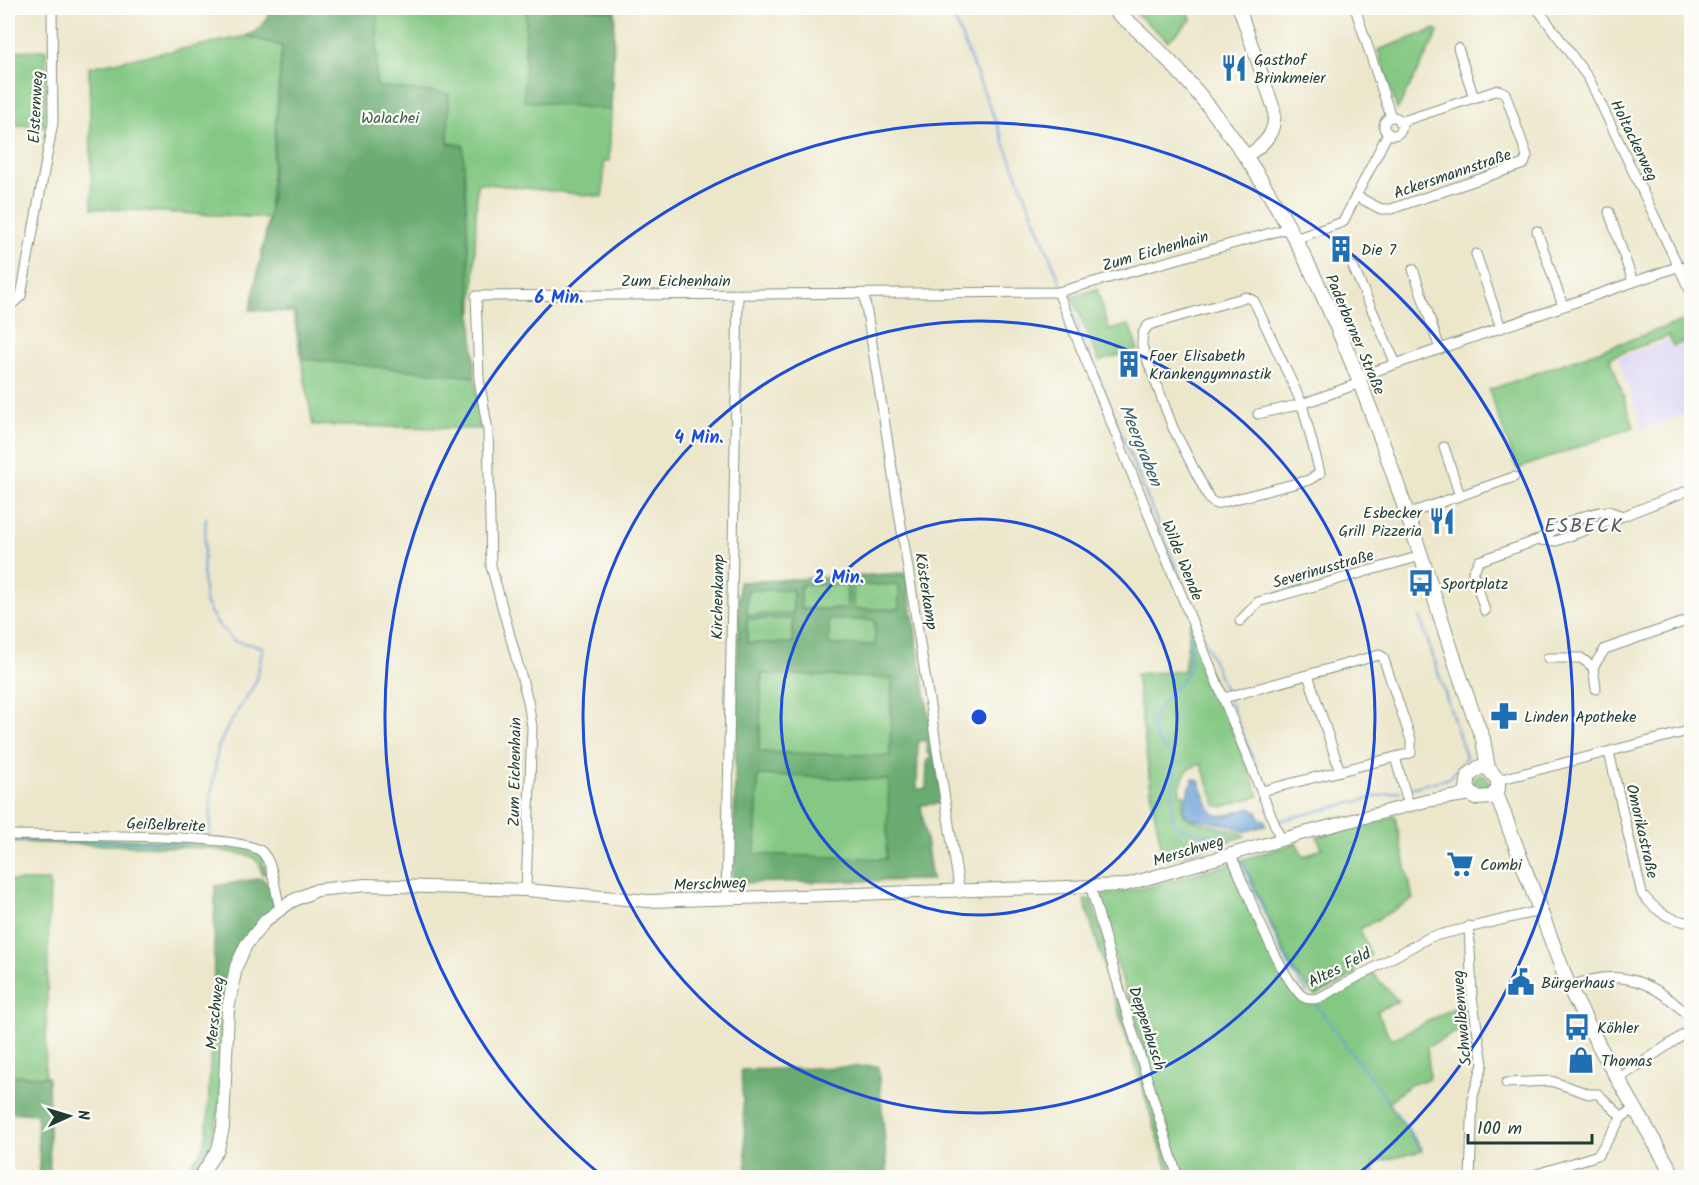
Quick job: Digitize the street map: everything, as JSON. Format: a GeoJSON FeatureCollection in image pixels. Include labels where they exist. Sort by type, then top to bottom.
{"type":"FeatureCollection","features":[{"type":"Feature","properties":{"kind":"main road","name":"Paderborner Straße"},"geometry":{"type":"LineString","coordinates":[[1112,8],[1173,65],[1208,105],[1246,156],[1292,233],[1329,308],[1359,380],[1407,514],[1483,739],[1494,790],[1569,987],[1675,1178]]}},
{"type":"Feature","properties":{"kind":"main road","name":"Paderborner Straße"},"geometry":{"type":"LineString","coordinates":[[1470,782],[1478,757],[1477,725]]}},
{"type":"Feature","properties":{"kind":"main road"},"geometry":{"type":"LineString","coordinates":[[1488,768],[1470,782],[1481,800],[1494,790]]}},
{"type":"Feature","properties":{"kind":"street","name":"Elsternweg"},"geometry":{"type":"LineString","coordinates":[[8,308],[21,296],[53,123],[52,8]]}},
{"type":"Feature","properties":{"kind":"street"},"geometry":{"type":"LineString","coordinates":[[1239,8],[1274,109],[1275,122],[1273,131],[1262,145],[1246,156]]}},
{"type":"Feature","properties":{"kind":"street"},"geometry":{"type":"LineString","coordinates":[[1358,8],[1396,119]]}},
{"type":"Feature","properties":{"kind":"street","name":"Holtackerweg"},"geometry":{"type":"LineString","coordinates":[[1537,8],[1589,79],[1692,295]]}},
{"type":"Feature","properties":{"kind":"street"},"geometry":{"type":"LineString","coordinates":[[1458,48],[1474,98]]}},
{"type":"Feature","properties":{"kind":"street","name":"Ackersmannstraße"},"geometry":{"type":"LineString","coordinates":[[1292,233],[1343,222],[1356,196],[1388,133],[1398,132],[1396,119],[1498,90],[1505,93],[1527,156],[1524,164],[1391,209],[1381,209],[1356,196]]}},
{"type":"Feature","properties":{"kind":"street"},"geometry":{"type":"LineString","coordinates":[[1609,212],[1633,282]]}},
{"type":"Feature","properties":{"kind":"street"},"geometry":{"type":"LineString","coordinates":[[1538,231],[1563,306]]}},
{"type":"Feature","properties":{"kind":"street","name":"Zum Eichenhain"},"geometry":{"type":"LineString","coordinates":[[526,890],[532,727],[528,701],[491,566],[488,431],[479,379],[476,296],[1058,292],[1292,233]]}},
{"type":"Feature","properties":{"kind":"street"},"geometry":{"type":"LineString","coordinates":[[1476,254],[1501,328]]}},
{"type":"Feature","properties":{"kind":"street"},"geometry":{"type":"LineString","coordinates":[[1258,414],[1302,404],[1396,364],[1680,266]]}},
{"type":"Feature","properties":{"kind":"street"},"geometry":{"type":"LineString","coordinates":[[1353,267],[1396,364]]}},
{"type":"Feature","properties":{"kind":"street"},"geometry":{"type":"LineString","coordinates":[[1413,269],[1440,349]]}},
{"type":"Feature","properties":{"kind":"street","name":"Wilde Wende"},"geometry":{"type":"LineString","coordinates":[[1058,292],[1281,840]]}},
{"type":"Feature","properties":{"kind":"street","name":"Kösterkamp"},"geometry":{"type":"LineString","coordinates":[[864,294],[960,893]]}},
{"type":"Feature","properties":{"kind":"street","name":"Kirchenkamp"},"geometry":{"type":"LineString","coordinates":[[726,899],[738,295]]}},
{"type":"Feature","properties":{"kind":"street"},"geometry":{"type":"LineString","coordinates":[[1250,298],[1254,301],[1302,404],[1320,473],[1309,480],[1216,504],[1209,500],[1173,428],[1142,346],[1144,329],[1149,325],[1250,298]]}},
{"type":"Feature","properties":{"kind":"street"},"geometry":{"type":"LineString","coordinates":[[1444,447],[1460,496]]}},
{"type":"Feature","properties":{"kind":"street"},"geometry":{"type":"LineString","coordinates":[[1407,514],[1514,477]]}},
{"type":"Feature","properties":{"kind":"street"},"geometry":{"type":"LineString","coordinates":[[1538,540],[1556,542],[1692,489]]}},
{"type":"Feature","properties":{"kind":"street"},"geometry":{"type":"LineString","coordinates":[[1485,611],[1473,572],[1479,561],[1538,540],[1552,530],[1597,512],[1608,511],[1623,516]]}},
{"type":"Feature","properties":{"kind":"street","name":"Severinusstraße"},"geometry":{"type":"LineString","coordinates":[[1240,621],[1258,602],[1421,556]]}},
{"type":"Feature","properties":{"kind":"street"},"geometry":{"type":"LineString","coordinates":[[1596,688],[1593,667],[1605,649],[1692,619]]}},
{"type":"Feature","properties":{"kind":"street"},"geometry":{"type":"LineString","coordinates":[[1224,698],[1379,655],[1383,657],[1413,748],[1411,753],[1262,791]]}},
{"type":"Feature","properties":{"kind":"street"},"geometry":{"type":"LineString","coordinates":[[1548,658],[1581,658],[1593,667]]}},
{"type":"Feature","properties":{"kind":"street"},"geometry":{"type":"LineString","coordinates":[[1308,675],[1340,771]]}},
{"type":"Feature","properties":{"kind":"street"},"geometry":{"type":"LineString","coordinates":[[1494,790],[1609,752],[1692,730]]}},
{"type":"Feature","properties":{"kind":"street","name":"Omorikastraße"},"geometry":{"type":"LineString","coordinates":[[1609,752],[1642,894],[1655,910],[1673,920],[1692,923]]}},
{"type":"Feature","properties":{"kind":"street"},"geometry":{"type":"LineString","coordinates":[[1395,757],[1409,806]]}},
{"type":"Feature","properties":{"kind":"street","name":"Merschweg"},"geometry":{"type":"LineString","coordinates":[[199,1178],[218,1149],[223,1128],[228,1009],[232,980],[246,945],[266,920],[280,908],[317,891],[344,886],[526,890],[648,901],[960,893],[1125,885],[1426,801],[1470,782]]}},
{"type":"Feature","properties":{"kind":"street","name":"Geißelbreite"},"geometry":{"type":"LineString","coordinates":[[8,835],[210,839],[255,846],[264,853],[269,863],[280,908]]}},
{"type":"Feature","properties":{"kind":"street","name":"Altes Feld"},"geometry":{"type":"LineString","coordinates":[[1231,855],[1286,974],[1302,996],[1309,999],[1319,998],[1430,937],[1539,911]]}},
{"type":"Feature","properties":{"kind":"street","name":"Deppenbusch"},"geometry":{"type":"LineString","coordinates":[[1091,888],[1116,978],[1178,1178]]}},
{"type":"Feature","properties":{"kind":"street","name":"Schwalbenweg"},"geometry":{"type":"LineString","coordinates":[[1469,926],[1472,997],[1483,1064],[1473,1096],[1470,1178]]}},
{"type":"Feature","properties":{"kind":"street"},"geometry":{"type":"LineString","coordinates":[[1569,987],[1599,976],[1624,977],[1644,984],[1669,999],[1692,1020]]}},
{"type":"Feature","properties":{"kind":"street"},"geometry":{"type":"LineString","coordinates":[[1618,1079],[1692,1029]]}},
{"type":"Feature","properties":{"kind":"street"},"geometry":{"type":"LineString","coordinates":[[1506,1083],[1551,1081],[1589,1094],[1598,1094],[1622,1118]]}},
{"type":"Feature","properties":{"kind":"street"},"geometry":{"type":"LineString","coordinates":[[1524,1178],[1598,1155],[1622,1118],[1636,1108]]}},
{"type":"Feature","properties":{"kind":"shaded area"},"geometry":{"type":"Polygon","coordinates":[[[1669,341],[1672,348],[1691,342],[1691,385],[1686,387],[1691,412],[1643,429],[1618,357],[1669,341]]]}},
{"type":"Feature","properties":{"kind":"green space","name":"Walachei"},"geometry":{"type":"Polygon","coordinates":[[[271,8],[378,8],[376,86],[449,94],[448,143],[463,145],[475,377],[303,359],[295,311],[250,310],[269,218],[282,46],[247,36],[262,25],[271,8]]]}},
{"type":"Feature","properties":{"kind":"green space","name":"Walachei"},"geometry":{"type":"Polygon","coordinates":[[[287,8],[616,8],[615,12],[610,11],[607,109],[611,110],[609,161],[604,161],[603,197],[477,184],[473,311],[454,374],[475,377],[481,429],[313,425],[293,313],[254,310],[268,218],[92,208],[89,67],[247,36],[282,45],[269,206],[287,8]]]}},
{"type":"Feature","properties":{"kind":"green space"},"geometry":{"type":"Polygon","coordinates":[[[526,8],[581,8],[615,12],[611,110],[524,101],[526,8]]]}},
{"type":"Feature","properties":{"kind":"green space"},"geometry":{"type":"Polygon","coordinates":[[[1130,8],[1188,8],[1191,20],[1168,41],[1130,8]]]}},
{"type":"Feature","properties":{"kind":"green space"},"geometry":{"type":"Polygon","coordinates":[[[1436,29],[1438,33],[1397,110],[1378,50],[1436,29]]]}},
{"type":"Feature","properties":{"kind":"green space"},"geometry":{"type":"Polygon","coordinates":[[[46,50],[45,126],[8,125],[8,51],[46,50]]]}},
{"type":"Feature","properties":{"kind":"green space"},"geometry":{"type":"Polygon","coordinates":[[[1097,289],[1109,330],[1129,325],[1138,350],[1099,361],[1072,297],[1097,289]]]}},
{"type":"Feature","properties":{"kind":"green space"},"geometry":{"type":"Polygon","coordinates":[[[1691,318],[1691,339],[1673,346],[1669,336],[1610,357],[1634,427],[1517,469],[1489,390],[1691,318]]]}},
{"type":"Feature","properties":{"kind":"green space"},"geometry":{"type":"Polygon","coordinates":[[[906,573],[943,803],[921,805],[932,880],[733,883],[739,582],[906,573]],[[801,585],[801,609],[847,609],[847,585],[801,585]],[[853,585],[853,609],[899,609],[899,585],[853,585]],[[747,590],[747,615],[793,614],[793,590],[747,590]],[[747,619],[747,643],[793,643],[793,619],[747,619]],[[829,620],[829,645],[875,645],[875,620],[829,620]],[[762,674],[759,752],[890,756],[892,678],[762,674]],[[918,741],[917,789],[926,789],[927,760],[930,760],[930,754],[927,753],[927,741],[918,741]],[[758,775],[755,854],[886,859],[889,780],[758,775]]]}},
{"type":"Feature","properties":{"kind":"green space"},"geometry":{"type":"Polygon","coordinates":[[[801,584],[847,585],[847,609],[801,609],[801,584]]]}},
{"type":"Feature","properties":{"kind":"green space"},"geometry":{"type":"Polygon","coordinates":[[[853,585],[899,585],[899,610],[853,609],[853,585]]]}},
{"type":"Feature","properties":{"kind":"green space"},"geometry":{"type":"Polygon","coordinates":[[[747,590],[793,590],[793,615],[747,615],[747,590]]]}},
{"type":"Feature","properties":{"kind":"green space"},"geometry":{"type":"Polygon","coordinates":[[[747,619],[793,619],[793,644],[747,643],[747,619]]]}},
{"type":"Feature","properties":{"kind":"green space"},"geometry":{"type":"Polygon","coordinates":[[[828,620],[875,620],[875,645],[828,645],[828,620]]]}},
{"type":"Feature","properties":{"kind":"green space"},"geometry":{"type":"Polygon","coordinates":[[[1190,625],[1259,796],[1222,807],[1216,805],[1201,764],[1195,765],[1187,771],[1183,778],[1179,794],[1185,795],[1182,808],[1184,815],[1197,822],[1229,829],[1245,836],[1164,860],[1153,806],[1136,674],[1184,671],[1190,625]]]}},
{"type":"Feature","properties":{"kind":"green space"},"geometry":{"type":"Polygon","coordinates":[[[762,673],[893,678],[890,757],[759,752],[762,673]]]}},
{"type":"Feature","properties":{"kind":"green space"},"geometry":{"type":"Polygon","coordinates":[[[758,775],[890,780],[886,860],[755,854],[758,775]]]}},
{"type":"Feature","properties":{"kind":"green space"},"geometry":{"type":"Polygon","coordinates":[[[1481,775],[1487,777],[1489,783],[1487,789],[1481,791],[1475,789],[1473,783],[1475,777],[1481,775]]]}},
{"type":"Feature","properties":{"kind":"green space"},"geometry":{"type":"Polygon","coordinates":[[[1395,816],[1413,899],[1360,929],[1371,956],[1353,967],[1356,974],[1315,996],[1292,969],[1242,860],[1296,843],[1304,857],[1322,848],[1317,837],[1395,816]]]}},
{"type":"Feature","properties":{"kind":"green space"},"geometry":{"type":"Polygon","coordinates":[[[8,838],[181,841],[216,844],[244,849],[262,856],[266,874],[262,874],[260,864],[251,856],[207,848],[8,842],[8,838]]]}},
{"type":"Feature","properties":{"kind":"green space"},"geometry":{"type":"Polygon","coordinates":[[[1233,863],[1285,977],[1310,1003],[1371,972],[1398,1001],[1377,1011],[1391,1040],[1468,1001],[1472,1024],[1427,1047],[1430,1078],[1410,1085],[1388,1102],[1422,1151],[1373,1163],[1376,1177],[1183,1177],[1098,902],[1099,896],[1144,888],[1233,863]]]}},
{"type":"Feature","properties":{"kind":"green space"},"geometry":{"type":"Polygon","coordinates":[[[262,878],[272,890],[276,906],[236,952],[220,1008],[213,1007],[215,886],[262,878]]]}},
{"type":"Feature","properties":{"kind":"green space"},"geometry":{"type":"Polygon","coordinates":[[[8,881],[50,881],[45,1077],[8,1075],[8,881]]]}},
{"type":"Feature","properties":{"kind":"green space"},"geometry":{"type":"Polygon","coordinates":[[[1091,899],[1175,1177],[1170,1177],[1084,900],[1091,899]]]}},
{"type":"Feature","properties":{"kind":"green space"},"geometry":{"type":"Polygon","coordinates":[[[213,1007],[220,1008],[221,1075],[217,1119],[202,1159],[189,1177],[179,1178],[202,1150],[207,1133],[213,1007]]]}},
{"type":"Feature","properties":{"kind":"green space"},"geometry":{"type":"Polygon","coordinates":[[[878,1066],[888,1177],[747,1177],[741,1070],[878,1066]]]}},
{"type":"Feature","properties":{"kind":"green space"},"geometry":{"type":"Polygon","coordinates":[[[8,1075],[48,1077],[50,1177],[40,1177],[37,1114],[8,1112],[8,1075]]]}},
{"type":"Feature","properties":{"kind":"green space"},"geometry":{"type":"Polygon","coordinates":[[[191,1166],[179,1177],[141,1177],[191,1166]]]}},
{"type":"Feature","properties":{"kind":"water"},"geometry":{"type":"Polygon","coordinates":[[[1193,778],[1199,781],[1215,814],[1227,815],[1250,808],[1257,812],[1260,819],[1265,820],[1266,825],[1244,832],[1230,825],[1190,818],[1185,814],[1183,808],[1193,778]]]}},
{"type":"Feature","properties":{"kind":"waterway","name":"Meergraben"},"geometry":{"type":"LineString","coordinates":[[950,8],[1063,289]]}},
{"type":"Feature","properties":{"kind":"waterway","name":"Meergraben"},"geometry":{"type":"LineString","coordinates":[[1065,294],[1227,695]]}},
{"type":"Feature","properties":{"kind":"waterway"},"geometry":{"type":"LineString","coordinates":[[206,518],[203,575],[205,602],[216,622],[234,641],[263,647],[256,682],[227,728],[218,748],[211,796],[210,835]]}},
{"type":"Feature","properties":{"kind":"waterway"},"geometry":{"type":"LineString","coordinates":[[1406,789],[1450,778],[1466,757],[1420,617]]}},
{"type":"Feature","properties":{"kind":"waterway"},"geometry":{"type":"LineString","coordinates":[[1194,632],[1189,668],[1155,714],[1154,734],[1177,762],[1171,806],[1174,824],[1187,830],[1229,840]]}},
{"type":"Feature","properties":{"kind":"waterway","name":"Meergraben"},"geometry":{"type":"LineString","coordinates":[[1229,700],[1264,786]]}},
{"type":"Feature","properties":{"kind":"waterway"},"geometry":{"type":"LineString","coordinates":[[1278,821],[1400,791]]}},
{"type":"Feature","properties":{"kind":"waterway","name":"Meergraben"},"geometry":{"type":"LineString","coordinates":[[1267,792],[1281,827]]}},
{"type":"Feature","properties":{"kind":"waterway"},"geometry":{"type":"LineString","coordinates":[[8,840],[194,843]]}},
{"type":"Feature","properties":{"kind":"waterway"},"geometry":{"type":"LineString","coordinates":[[1239,857],[1291,970],[1307,993]]}},
{"type":"Feature","properties":{"kind":"waterway"},"geometry":{"type":"LineString","coordinates":[[1315,1003],[1389,1103]]}},
{"type":"Feature","properties":{"kind":"waterway"},"geometry":{"type":"LineString","coordinates":[[1393,1109],[1422,1148]]}},
{"type":"Feature","properties":{"kind":"place","name":"Gasthof Brinkmeier"},"geometry":{"type":"Point","coordinates":[1234,68]}},
{"type":"Feature","properties":{"kind":"place","name":"Die 7"},"geometry":{"type":"Point","coordinates":[1341,249]}},
{"type":"Feature","properties":{"kind":"place","name":"Foer Elisabeth Krankengymnastik"},"geometry":{"type":"Point","coordinates":[1129,364]}},
{"type":"Feature","properties":{"kind":"place","name":"Esbecker Grill Pizzeria"},"geometry":{"type":"Point","coordinates":[1442,521]}},
{"type":"Feature","properties":{"kind":"place","name":"Sportplatz"},"geometry":{"type":"Point","coordinates":[1421,583]}},
{"type":"Feature","properties":{"kind":"place","name":"Linden Apotheke"},"geometry":{"type":"Point","coordinates":[1504,716]}},
{"type":"Feature","properties":{"kind":"place","name":"Combi"},"geometry":{"type":"Point","coordinates":[1460,864]}},
{"type":"Feature","properties":{"kind":"place","name":"Bürgerhaus"},"geometry":{"type":"Point","coordinates":[1521,982]}},
{"type":"Feature","properties":{"kind":"place","name":"Köhler"},"geometry":{"type":"Point","coordinates":[1577,1027]}},
{"type":"Feature","properties":{"kind":"place","name":"Thomas"},"geometry":{"type":"Point","coordinates":[1581,1060]}},
{"type":"Feature","properties":{"kind":"district","name":"ESBECK"},"geometry":{"type":"Point","coordinates":[1584,525]}}]}
